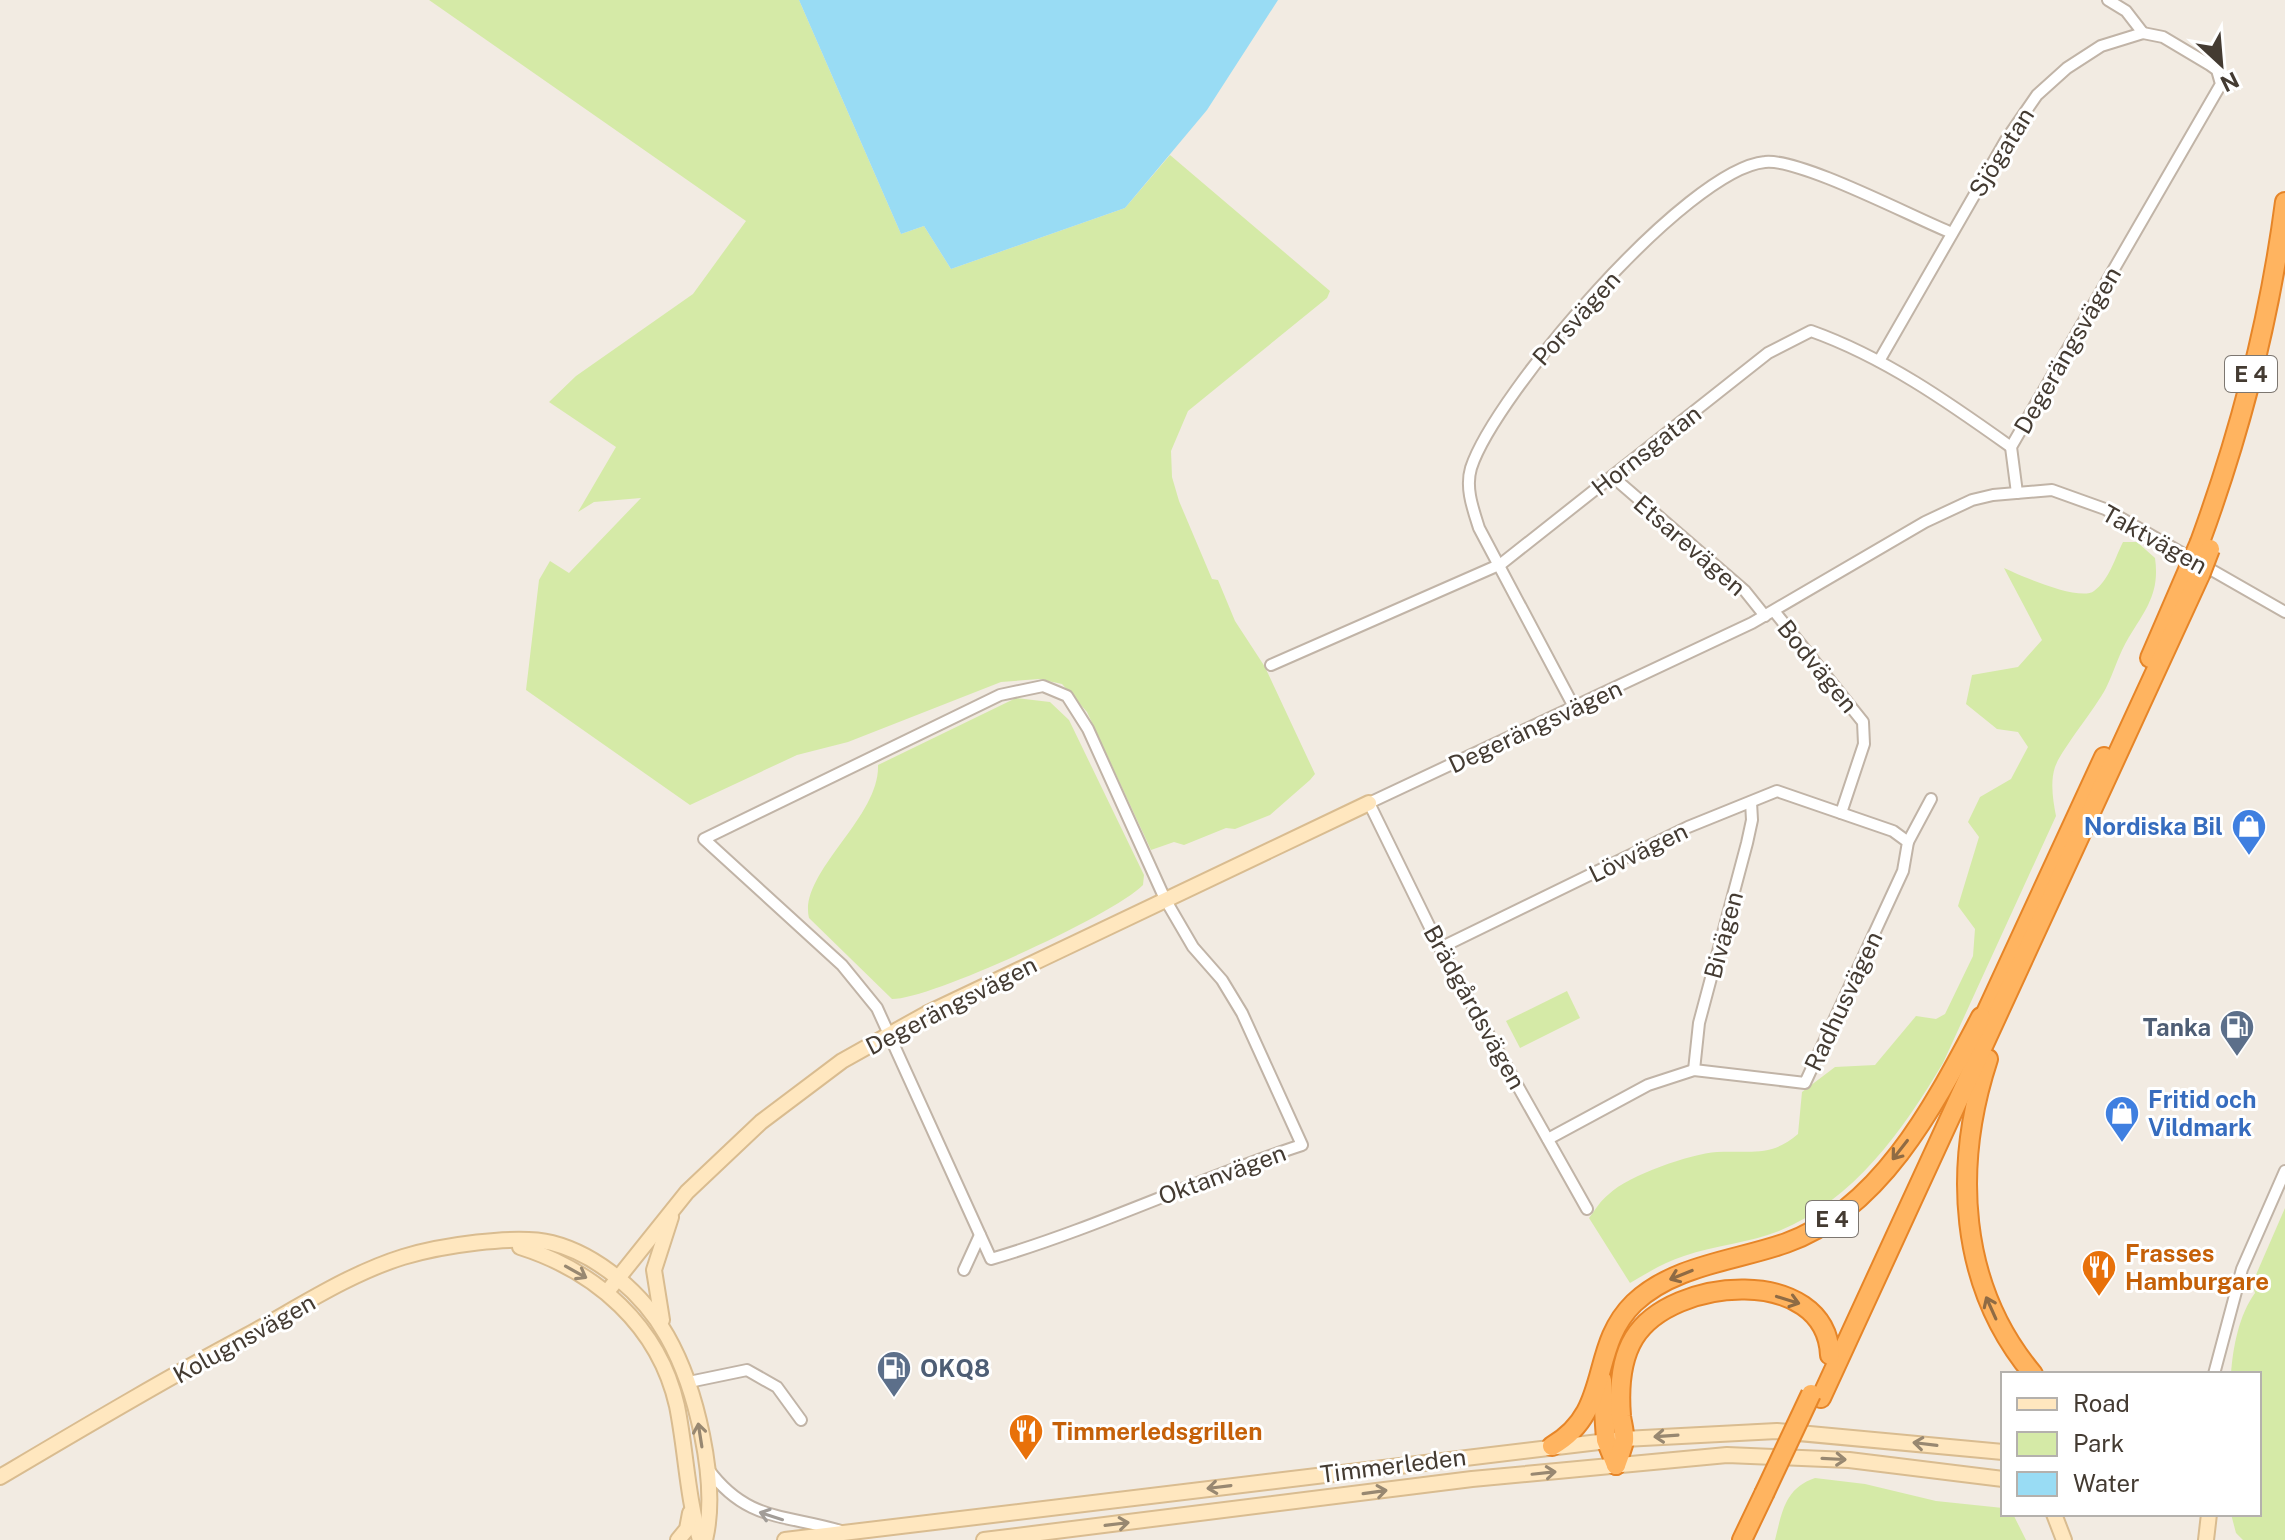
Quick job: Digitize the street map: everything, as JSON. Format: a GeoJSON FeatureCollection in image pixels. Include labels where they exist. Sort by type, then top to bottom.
{"type":"FeatureCollection","features":[{"type":"Feature","properties":{"kind":"highway","name":"E 4"},"geometry":{"type":"LineString","coordinates":[[2205,545],[2250,380],[2271,286],[2285,202]]}},
{"type":"Feature","properties":{"kind":"highway","name":"E 4"},"geometry":{"type":"LineString","coordinates":[[1755,1540],[1770,1496],[1816,1396],[2025,958],[2194,572],[2250,425],[2285,273]]}},
{"type":"Feature","properties":{"kind":"highway","name":"E 4"},"geometry":{"type":"LineString","coordinates":[[1816,1396],[1830,1355],[1997,987],[2194,572]]}},
{"type":"Feature","properties":{"kind":"highway","name":"E 4"},"geometry":{"type":"LineString","coordinates":[[2025,958],[1980,1087],[1969,1147],[1967,1192],[1972,1247],[1986,1296],[2002,1331],[2032,1372]]}},
{"type":"Feature","properties":{"kind":"highway","name":"E 4"},"geometry":{"type":"LineString","coordinates":[[1552,1446],[1586,1417],[1612,1331],[1621,1317],[1653,1289],[1689,1272],[1800,1238],[1853,1203],[1917,1128],[1997,987]]}},
{"type":"Feature","properties":{"kind":"highway","name":"E 4"},"geometry":{"type":"LineString","coordinates":[[1615,1440],[1626,1355],[1645,1322],[1678,1300],[1695,1294],[1738,1291],[1798,1302],[1822,1323],[1830,1355]]}},
{"type":"Feature","properties":{"kind":"highway","name":"E 4"},"geometry":{"type":"LineString","coordinates":[[1603,1365],[1616,1465]]}},
{"type":"Feature","properties":{"kind":"highway","name":"E 4"},"geometry":{"type":"LineString","coordinates":[[1742,1540],[1770,1496]]}},
{"type":"Feature","properties":{"kind":"street"},"geometry":{"type":"LineString","coordinates":[[2108,0],[2126,11],[2143,33]]}},
{"type":"Feature","properties":{"kind":"street","name":"Sjögatan"},"geometry":{"type":"LineString","coordinates":[[1879,361],[2006,140],[2037,95],[2067,68],[2101,46],[2143,33]]}},
{"type":"Feature","properties":{"kind":"street","name":"Degerängsvägen"},"geometry":{"type":"LineString","coordinates":[[607,1292],[673,1209],[761,1122],[842,1061],[890,1034],[1165,899],[1769,613],[1940,514],[1972,500],[2017,493],[2011,447],[2221,84],[2217,70],[2210,65],[2163,37],[2143,33]]}},
{"type":"Feature","properties":{"kind":"street","name":"Porsvägen"},"geometry":{"type":"LineString","coordinates":[[1574,707],[1522,611],[1501,564],[1479,528],[1470,500],[1469,472],[1486,432],[1545,350],[1595,291],[1696,200],[1739,171],[1763,162],[1782,162],[1952,233]]}},
{"type":"Feature","properties":{"kind":"street","name":"Hornsgatan"},"geometry":{"type":"LineString","coordinates":[[1271,665],[1501,564],[1789,340],[1811,331],[1852,346],[1879,361],[2011,447]]}},
{"type":"Feature","properties":{"kind":"street","name":"Etsarevägen"},"geometry":{"type":"LineString","coordinates":[[1613,477],[1769,613]]}},
{"type":"Feature","properties":{"kind":"street","name":"Taktvägen"},"geometry":{"type":"LineString","coordinates":[[2017,493],[2052,490],[2105,509],[2285,612]]}},
{"type":"Feature","properties":{"kind":"street","name":"Bodvägen"},"geometry":{"type":"LineString","coordinates":[[1769,613],[1863,722],[1864,744],[1841,813]]}},
{"type":"Feature","properties":{"kind":"street","name":"Oktanvägen"},"geometry":{"type":"LineString","coordinates":[[1043,686],[1067,696],[1088,729],[1165,899],[1193,947],[1222,980],[1242,1013],[1302,1145],[1226,1170],[1030,1248],[991,1259],[877,1008],[842,965],[704,839],[1000,695],[1043,686]]}},
{"type":"Feature","properties":{"kind":"street","name":"Lövvägen"},"geometry":{"type":"LineString","coordinates":[[1440,948],[1688,827],[1777,791],[1841,813]]}},
{"type":"Feature","properties":{"kind":"street","name":"Radhusvägen"},"geometry":{"type":"LineString","coordinates":[[1548,1139],[1648,1085],[1694,1070],[1805,1083],[1903,871],[1908,842],[1931,799]]}},
{"type":"Feature","properties":{"kind":"street","name":"Bivägen"},"geometry":{"type":"LineString","coordinates":[[1694,1070],[1699,1023],[1747,843],[1752,820],[1751,802]]}},
{"type":"Feature","properties":{"kind":"street","name":"Brädgårdsvägen"},"geometry":{"type":"LineString","coordinates":[[1369,803],[1440,948],[1587,1209]]}},
{"type":"Feature","properties":{"kind":"street"},"geometry":{"type":"LineString","coordinates":[[1841,813],[1893,831],[1908,842]]}},
{"type":"Feature","properties":{"kind":"street"},"geometry":{"type":"LineString","coordinates":[[2215,1372],[2242,1269],[2285,1171]]}},
{"type":"Feature","properties":{"kind":"street","name":"Kolugnsvägen"},"geometry":{"type":"LineString","coordinates":[[665,1332],[654,1270],[673,1209]]}},
{"type":"Feature","properties":{"kind":"street"},"geometry":{"type":"LineString","coordinates":[[964,1270],[980,1235]]}},
{"type":"Feature","properties":{"kind":"street","name":"Kolugnsvägen"},"geometry":{"type":"LineString","coordinates":[[504,1242],[545,1255],[607,1292],[643,1330],[666,1373],[676,1404],[690,1508],[702,1540]]}},
{"type":"Feature","properties":{"kind":"street","name":"Kolugnsvägen"},"geometry":{"type":"LineString","coordinates":[[0,1477],[220,1349],[401,1258],[454,1245],[550,1243],[594,1262],[617,1279],[642,1301],[665,1332],[689,1382],[704,1463],[709,1522],[702,1540]]}},
{"type":"Feature","properties":{"kind":"street"},"geometry":{"type":"LineString","coordinates":[[689,1382],[747,1370],[777,1387],[801,1420]]}},
{"type":"Feature","properties":{"kind":"street","name":"Timmerleden"},"geometry":{"type":"LineString","coordinates":[[785,1540],[1615,1440],[1777,1431],[2001,1452]]}},
{"type":"Feature","properties":{"kind":"street","name":"Timmerleden"},"geometry":{"type":"LineString","coordinates":[[984,1540],[1472,1479],[1765,1455],[1849,1460],[2001,1479]]}},
{"type":"Feature","properties":{"kind":"street"},"geometry":{"type":"LineString","coordinates":[[704,1463],[726,1490],[751,1509],[777,1519],[819,1524],[846,1533]]}},
{"type":"Feature","properties":{"kind":"street","name":"Kolugnsvägen"},"geometry":{"type":"LineString","coordinates":[[678,1540],[687,1529],[690,1508]]}},
{"type":"Feature","properties":{"kind":"street"},"geometry":{"type":"LineString","coordinates":[[2055,1516],[2064,1540]]}},
{"type":"Feature","properties":{"kind":"green space"},"geometry":{"type":"Polygon","coordinates":[[[429,0],[799,0],[901,234],[924,226],[951,269],[1125,208],[1170,155],[1330,291],[1327,298],[1188,411],[1171,451],[1172,477],[1179,501],[1212,579],[1218,580],[1235,621],[1265,667],[1315,774],[1310,780],[1270,815],[1184,845],[1174,842],[1151,850],[1087,712],[1062,684],[1039,679],[1001,682],[848,742],[797,755],[690,805],[526,690],[539,580],[550,561],[569,573],[641,498],[594,502],[578,512],[616,447],[549,402],[576,376],[693,294],[746,221],[429,0]]]}},
{"type":"Feature","properties":{"kind":"green space"},"geometry":{"type":"Polygon","coordinates":[[[2123,542],[2137,542],[2155,558],[2155,581],[2150,600],[2125,643],[2106,688],[2055,767],[2052,785],[2056,816],[1943,1063],[1911,1113],[1853,1182],[1806,1218],[1768,1235],[1677,1258],[1630,1283],[1589,1218],[1606,1196],[1645,1173],[1676,1161],[1717,1152],[1769,1150],[1788,1142],[1798,1134],[1802,1092],[1835,1067],[1875,1065],[1916,1016],[1936,1019],[1945,1014],[1973,956],[1975,929],[1958,906],[1979,837],[1968,822],[1980,797],[2011,779],[2028,747],[2018,732],[1997,729],[1966,704],[1972,675],[2018,667],[2042,640],[2004,568],[2049,586],[2087,593],[2094,591],[2104,581],[2123,542]]]}},
{"type":"Feature","properties":{"kind":"green space"},"geometry":{"type":"Polygon","coordinates":[[[1016,698],[1050,702],[1069,720],[1144,875],[1143,885],[1098,915],[1022,953],[944,985],[892,999],[809,918],[809,901],[815,883],[867,805],[875,785],[878,765],[1016,698]]]}},
{"type":"Feature","properties":{"kind":"green space"},"geometry":{"type":"Polygon","coordinates":[[[1567,991],[1580,1018],[1520,1048],[1506,1021],[1567,991]]]}},
{"type":"Feature","properties":{"kind":"green space"},"geometry":{"type":"Polygon","coordinates":[[[2285,1208],[2285,1540],[2243,1540],[2236,1533],[2232,1516],[2261,1516],[2261,1372],[2231,1372],[2241,1321],[2255,1293],[2252,1284],[2285,1208]]]}},
{"type":"Feature","properties":{"kind":"green space"},"geometry":{"type":"Polygon","coordinates":[[[1815,1478],[1865,1484],[1936,1501],[2001,1508],[2001,1516],[2014,1516],[2026,1540],[1775,1540],[1786,1502],[1805,1482],[1815,1478]]]}},
{"type":"Feature","properties":{"kind":"water"},"geometry":{"type":"Polygon","coordinates":[[[799,0],[1278,0],[1207,110],[1125,208],[951,269],[924,226],[901,234],[799,0]]]}},
{"type":"Feature","properties":{"kind":"place","name":"Nordiska Bil"},"geometry":{"type":"Point","coordinates":[2249,857]}},
{"type":"Feature","properties":{"kind":"place","name":"Tanka"},"geometry":{"type":"Point","coordinates":[2237,1058]}},
{"type":"Feature","properties":{"kind":"place","name":"Fritid och Vildmark"},"geometry":{"type":"Point","coordinates":[2122,1144]}},
{"type":"Feature","properties":{"kind":"place","name":"Frasses Hamburgare"},"geometry":{"type":"Point","coordinates":[2099,1298]}},
{"type":"Feature","properties":{"kind":"place","name":"OKQ8"},"geometry":{"type":"Point","coordinates":[894,1399]}},
{"type":"Feature","properties":{"kind":"place","name":"Timmerledsgrillen"},"geometry":{"type":"Point","coordinates":[1026,1462]}}]}
